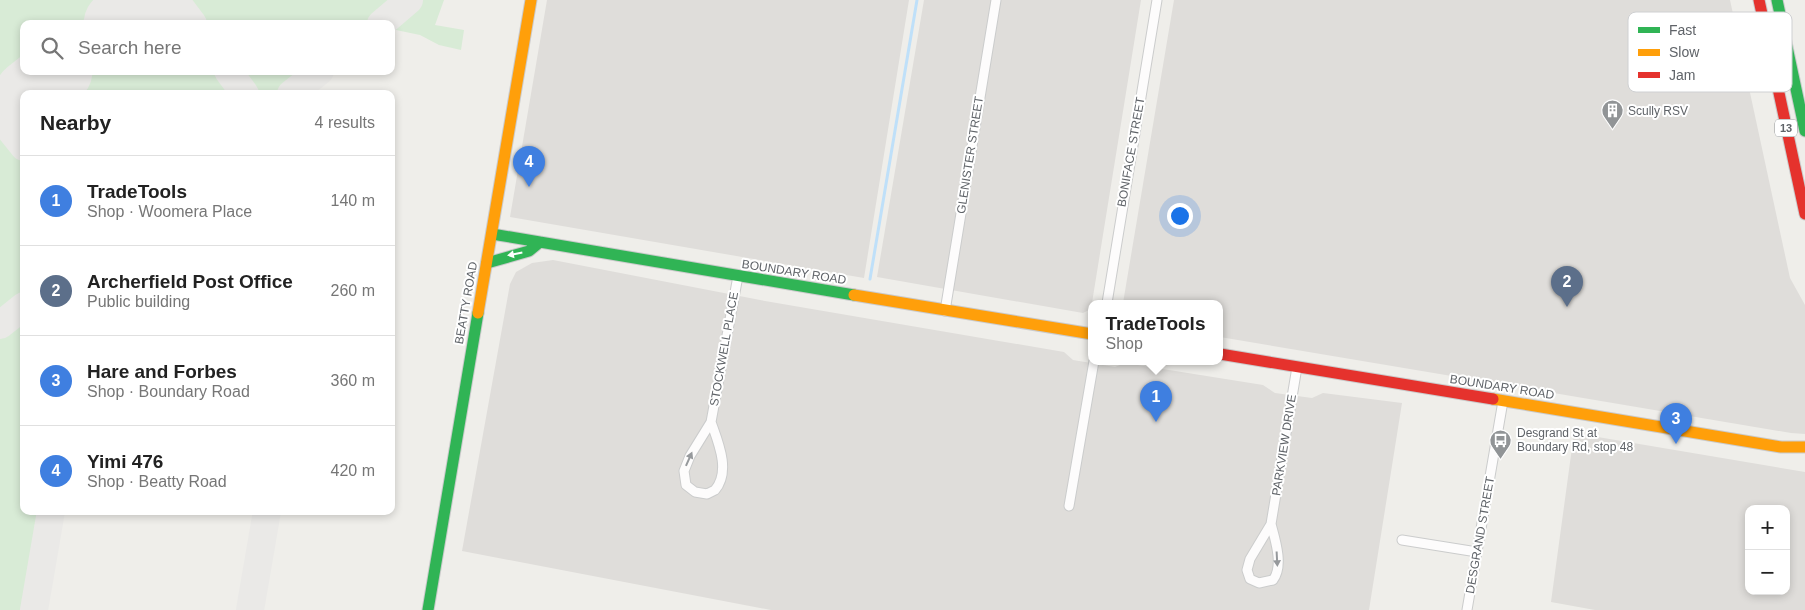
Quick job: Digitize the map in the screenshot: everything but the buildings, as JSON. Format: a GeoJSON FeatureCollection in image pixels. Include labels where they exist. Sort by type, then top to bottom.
{"type":"FeatureCollection","features":[{"type":"Feature","properties":{"kind":"main road","name":"BEATTY ROAD"},"geometry":{"type":"LineString","coordinates":[[428,610],[531,0]]}},
{"type":"Feature","properties":{"kind":"main road","name":"13"},"geometry":{"type":"LineString","coordinates":[[1792,70],[1805,131]]}},
{"type":"Feature","properties":{"kind":"main road","name":"13"},"geometry":{"type":"LineString","coordinates":[[1779,92],[1805,214]]}},
{"type":"Feature","properties":{"kind":"main road","name":"BOUNDARY ROAD"},"geometry":{"type":"LineString","coordinates":[[492,234],[1088,333]]}},
{"type":"Feature","properties":{"kind":"main road"},"geometry":{"type":"LineString","coordinates":[[487,262],[529,251],[540,242]]}},
{"type":"Feature","properties":{"kind":"main road","name":"BOUNDARY ROAD"},"geometry":{"type":"LineString","coordinates":[[1223,355],[1781,447],[1805,447]]}},
{"type":"Feature","properties":{"kind":"main road","name":"BOUNDARY ROAD"},"geometry":{"type":"LineString","coordinates":[[1781,447],[1805,457]]}},
{"type":"Feature","properties":{"kind":"street","name":"GLENISTER STREET"},"geometry":{"type":"LineString","coordinates":[[945,311],[996,0]]}},
{"type":"Feature","properties":{"kind":"street","name":"BONIFACE STREET"},"geometry":{"type":"LineString","coordinates":[[1107,300],[1157,0]]}},
{"type":"Feature","properties":{"kind":"street","name":"STOCKWELL PLACE"},"geometry":{"type":"LineString","coordinates":[[711,422],[719,444],[723,477],[715,490],[701,494],[686,485],[684,471],[690,456],[711,422],[738,276]]}},
{"type":"Feature","properties":{"kind":"street"},"geometry":{"type":"LineString","coordinates":[[1069,506],[1093,365]]}},
{"type":"Feature","properties":{"kind":"street","name":"PARKVIEW DRIVE"},"geometry":{"type":"LineString","coordinates":[[1271,524],[1276,546],[1277,572],[1273,580],[1259,583],[1250,578],[1248,565],[1271,524],[1297,367]]}},
{"type":"Feature","properties":{"kind":"street","name":"DESGRAND STREET"},"geometry":{"type":"LineString","coordinates":[[1466,610],[1503,401]]}},
{"type":"Feature","properties":{"kind":"street"},"geometry":{"type":"LineString","coordinates":[[1402,540],[1477,552]]}},
{"type":"Feature","properties":{"kind":"shaded area"},"geometry":{"type":"Polygon","coordinates":[[[547,0],[909,0],[864,278],[510,217],[547,0]]]}},
{"type":"Feature","properties":{"kind":"shaded area"},"geometry":{"type":"Polygon","coordinates":[[[924,0],[1141,0],[1092,300],[1088,300],[1088,310],[1083,313],[877,277],[924,0]]]}},
{"type":"Feature","properties":{"kind":"shaded area"},"geometry":{"type":"Polygon","coordinates":[[[1174,0],[1730,0],[1733,12],[1628,12],[1628,92],[1750,92],[1790,278],[1805,305],[1805,434],[1223,338],[1223,300],[1124,300],[1174,0]]]}},
{"type":"Feature","properties":{"kind":"shaded area"},"geometry":{"type":"Polygon","coordinates":[[[553,260],[765,301],[1064,352],[1073,360],[1088,362],[1088,365],[1115,367],[1120,365],[1138,365],[1263,385],[1275,393],[1312,398],[1323,393],[1402,403],[1369,610],[771,610],[462,551],[510,284],[516,272],[532,263],[553,260]]]}},
{"type":"Feature","properties":{"kind":"shaded area"},"geometry":{"type":"Polygon","coordinates":[[[1574,433],[1805,472],[1805,610],[1595,610],[1551,602],[1574,433]]]}},
{"type":"Feature","properties":{"kind":"green space"},"geometry":{"type":"Polygon","coordinates":[[[0,0],[396,0],[371,20],[20,20],[20,75],[299,75],[280,90],[20,90],[20,515],[41,515],[24,610],[0,610],[0,0]]]}},
{"type":"Feature","properties":{"kind":"green space"},"geometry":{"type":"Polygon","coordinates":[[[410,0],[444,0],[435,25],[464,30],[461,50],[439,45],[420,35],[396,30],[394,20],[409,7],[410,0]]]}},
{"type":"Feature","properties":{"kind":"waterway"},"geometry":{"type":"LineString","coordinates":[[870,279],[917,0]]}},
{"type":"Feature","properties":{"kind":"taxiway"},"geometry":{"type":"LineString","coordinates":[[175,0],[190,20]]}},
{"type":"Feature","properties":{"kind":"taxiway"},"geometry":{"type":"LineString","coordinates":[[386,20],[409,0]]}},
{"type":"Feature","properties":{"kind":"taxiway"},"geometry":{"type":"LineString","coordinates":[[231,75],[242,90]]}},
{"type":"Feature","properties":{"kind":"taxiway"},"geometry":{"type":"LineString","coordinates":[[296,90],[315,75]]}},
{"type":"Feature","properties":{"kind":"taxiway"},"geometry":{"type":"LineString","coordinates":[[0,117],[20,142]]}},
{"type":"Feature","properties":{"kind":"taxiway"},"geometry":{"type":"LineString","coordinates":[[0,325],[20,309]]}},
{"type":"Feature","properties":{"kind":"taxiway"},"geometry":{"type":"LineString","coordinates":[[34,610],[50,515]]}},
{"type":"Feature","properties":{"kind":"taxiway"},"geometry":{"type":"LineString","coordinates":[[250,610],[266,515]]}},
{"type":"Feature","properties":{"kind":"runway"},"geometry":{"type":"LineString","coordinates":[[123,20],[148,0]]}},
{"type":"Feature","properties":{"kind":"runway"},"geometry":{"type":"LineString","coordinates":[[34,90],[53,75]]}},
{"type":"Feature","properties":{"kind":"traffic: fast"},"geometry":{"type":"LineString","coordinates":[[1777,0],[1780,12]]}},
{"type":"Feature","properties":{"kind":"traffic: fast"},"geometry":{"type":"LineString","coordinates":[[1792,70],[1805,131]]}},
{"type":"Feature","properties":{"kind":"traffic: fast"},"geometry":{"type":"LineString","coordinates":[[492,234],[854,295]]}},
{"type":"Feature","properties":{"kind":"traffic: fast"},"geometry":{"type":"LineString","coordinates":[[487,263],[529,251],[540,242]]}},
{"type":"Feature","properties":{"kind":"traffic: fast"},"geometry":{"type":"LineString","coordinates":[[428,610],[478,313]]}},
{"type":"Feature","properties":{"kind":"traffic: slow"},"geometry":{"type":"LineString","coordinates":[[478,313],[531,0]]}},
{"type":"Feature","properties":{"kind":"traffic: slow"},"geometry":{"type":"LineString","coordinates":[[854,295],[1088,333]]}},
{"type":"Feature","properties":{"kind":"traffic: slow"},"geometry":{"type":"LineString","coordinates":[[1493,399],[1781,447],[1805,447]]}},
{"type":"Feature","properties":{"kind":"traffic: jam"},"geometry":{"type":"LineString","coordinates":[[1759,0],[1762,12]]}},
{"type":"Feature","properties":{"kind":"traffic: jam"},"geometry":{"type":"LineString","coordinates":[[1779,92],[1805,214]]}},
{"type":"Feature","properties":{"kind":"traffic: jam"},"geometry":{"type":"LineString","coordinates":[[1223,354],[1493,399]]}},
{"type":"Feature","properties":{"kind":"place","name":"Scully RSV"},"geometry":{"type":"Point","coordinates":[1612,130]}},
{"type":"Feature","properties":{"kind":"place","name":"Yimi 476"},"geometry":{"type":"Point","coordinates":[529,187]}},
{"type":"Feature","properties":{"kind":"place","name":"Archerfield Post Office"},"geometry":{"type":"Point","coordinates":[1567,307]}},
{"type":"Feature","properties":{"kind":"place","name":"TradeTools"},"geometry":{"type":"Point","coordinates":[1156,422]}},
{"type":"Feature","properties":{"kind":"place","name":"Hare and Forbes"},"geometry":{"type":"Point","coordinates":[1676,444]}},
{"type":"Feature","properties":{"kind":"place","name":"Desgrand St at Boundary Rd, stop 48"},"geometry":{"type":"Point","coordinates":[1501,459]}}]}
